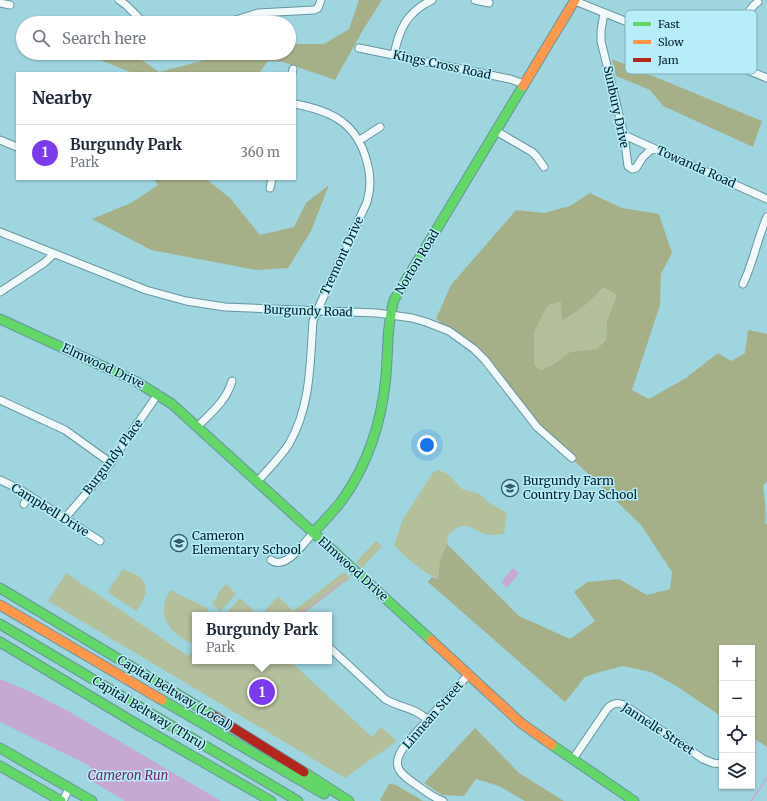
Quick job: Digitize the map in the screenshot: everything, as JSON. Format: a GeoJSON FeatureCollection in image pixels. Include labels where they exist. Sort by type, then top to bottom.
{"type":"FeatureCollection","features":[{"type":"Feature","properties":{"kind":"main road","name":"Norton Road"},"geometry":{"type":"LineString","coordinates":[[313,533],[335,509],[350,489],[363,467],[373,444],[380,421],[384,396],[392,305],[396,295],[575,0]]}},
{"type":"Feature","properties":{"kind":"main road","name":"Elmwood Drive"},"geometry":{"type":"LineString","coordinates":[[0,319],[137,382],[172,404],[521,722],[634,801]]}},
{"type":"Feature","properties":{"kind":"main road","name":"Capital Beltway (Local)"},"geometry":{"type":"LineString","coordinates":[[0,588],[209,713],[349,801]]}},
{"type":"Feature","properties":{"kind":"main road","name":"Capital Beltway (Thru)"},"geometry":{"type":"LineString","coordinates":[[0,605],[335,801]]}},
{"type":"Feature","properties":{"kind":"main road","name":"Capital Beltway (Thru)"},"geometry":{"type":"LineString","coordinates":[[0,624],[298,801]]}},
{"type":"Feature","properties":{"kind":"main road"},"geometry":{"type":"LineString","coordinates":[[0,642],[140,726],[271,801]]}},
{"type":"Feature","properties":{"kind":"main road"},"geometry":{"type":"LineString","coordinates":[[0,748],[92,801]]}},
{"type":"Feature","properties":{"kind":"main road"},"geometry":{"type":"LineString","coordinates":[[0,766],[62,801]]}},
{"type":"Feature","properties":{"kind":"street"},"geometry":{"type":"LineString","coordinates":[[119,0],[137,16]]}},
{"type":"Feature","properties":{"kind":"street"},"geometry":{"type":"LineString","coordinates":[[248,16],[258,13],[314,10],[318,8],[321,0]]}},
{"type":"Feature","properties":{"kind":"street"},"geometry":{"type":"LineString","coordinates":[[394,55],[399,34],[404,23],[414,11],[432,0]]}},
{"type":"Feature","properties":{"kind":"street"},"geometry":{"type":"LineString","coordinates":[[475,0],[489,3]]}},
{"type":"Feature","properties":{"kind":"street"},"geometry":{"type":"LineString","coordinates":[[575,0],[625,21]]}},
{"type":"Feature","properties":{"kind":"street"},"geometry":{"type":"LineString","coordinates":[[0,2],[10,5]]}},
{"type":"Feature","properties":{"kind":"street"},"geometry":{"type":"LineString","coordinates":[[750,10],[758,2]]}},
{"type":"Feature","properties":{"kind":"street","name":"Sunbury Drive"},"geometry":{"type":"LineString","coordinates":[[604,13],[601,31],[602,41],[624,135],[626,163],[629,167],[636,168],[643,157],[653,148]]}},
{"type":"Feature","properties":{"kind":"street","name":"Kings Cross Road"},"geometry":{"type":"LineString","coordinates":[[359,48],[510,79],[524,84]]}},
{"type":"Feature","properties":{"kind":"street"},"geometry":{"type":"LineString","coordinates":[[757,74],[767,78]]}},
{"type":"Feature","properties":{"kind":"street","name":"Tremont Drive"},"geometry":{"type":"LineString","coordinates":[[257,482],[288,445],[296,431],[302,415],[309,387],[313,321],[369,196],[369,167],[360,140],[345,124],[334,116],[318,109],[296,104]]}},
{"type":"Feature","properties":{"kind":"street"},"geometry":{"type":"LineString","coordinates":[[360,140],[380,127]]}},
{"type":"Feature","properties":{"kind":"street"},"geometry":{"type":"LineString","coordinates":[[496,131],[532,152],[544,167]]}},
{"type":"Feature","properties":{"kind":"street","name":"Towanda Road"},"geometry":{"type":"LineString","coordinates":[[624,135],[767,199]]}},
{"type":"Feature","properties":{"kind":"street"},"geometry":{"type":"LineString","coordinates":[[0,140],[16,147]]}},
{"type":"Feature","properties":{"kind":"street"},"geometry":{"type":"LineString","coordinates":[[270,188],[272,180]]}},
{"type":"Feature","properties":{"kind":"street"},"geometry":{"type":"LineString","coordinates":[[743,284],[754,259],[761,230],[767,217]]}},
{"type":"Feature","properties":{"kind":"street","name":"Burgundy Road"},"geometry":{"type":"LineString","coordinates":[[0,232],[146,290],[186,301],[225,307],[391,315],[426,322],[449,331],[474,349],[537,428],[572,458]]}},
{"type":"Feature","properties":{"kind":"street"},"geometry":{"type":"LineString","coordinates":[[0,292],[44,263],[54,254]]}},
{"type":"Feature","properties":{"kind":"street"},"geometry":{"type":"LineString","coordinates":[[197,427],[225,397],[232,381]]}},
{"type":"Feature","properties":{"kind":"street","name":"Burgundy Place"},"geometry":{"type":"LineString","coordinates":[[65,518],[111,463],[158,394]]}},
{"type":"Feature","properties":{"kind":"street"},"geometry":{"type":"LineString","coordinates":[[0,400],[65,430],[111,463]]}},
{"type":"Feature","properties":{"kind":"street","name":"Campbell Drive"},"geometry":{"type":"LineString","coordinates":[[0,480],[19,488],[100,541]]}},
{"type":"Feature","properties":{"kind":"street"},"geometry":{"type":"LineString","coordinates":[[24,504],[29,495]]}},
{"type":"Feature","properties":{"kind":"street","name":"Norton Road"},"geometry":{"type":"LineString","coordinates":[[271,560],[274,563],[286,561],[313,533]]}},
{"type":"Feature","properties":{"kind":"street"},"geometry":{"type":"LineString","coordinates":[[332,650],[385,699],[418,712],[428,720]]}},
{"type":"Feature","properties":{"kind":"street","name":"Linnean Street"},"geometry":{"type":"LineString","coordinates":[[443,801],[436,798],[405,777],[399,770],[398,766],[400,752],[468,675]]}},
{"type":"Feature","properties":{"kind":"street","name":"Jannelle Street"},"geometry":{"type":"LineString","coordinates":[[573,759],[610,705],[617,703],[624,705],[703,759],[719,766]]}},
{"type":"Feature","properties":{"kind":"street"},"geometry":{"type":"LineString","coordinates":[[62,801],[69,788]]}},
{"type":"Feature","properties":{"kind":"green space"},"geometry":{"type":"Polygon","coordinates":[[[359,0],[382,0],[335,80],[283,62],[268,61],[260,72],[159,72],[205,60],[296,60],[296,44],[324,44],[349,29],[359,0]]]}},
{"type":"Feature","properties":{"kind":"green space"},"geometry":{"type":"Polygon","coordinates":[[[612,59],[625,64],[625,74],[648,74],[762,121],[753,147],[663,106],[650,90],[616,76],[612,59]]]}},
{"type":"Feature","properties":{"kind":"green space"},"geometry":{"type":"Polygon","coordinates":[[[101,60],[142,60],[159,72],[130,72],[101,60]]]}},
{"type":"Feature","properties":{"kind":"green space"},"geometry":{"type":"Polygon","coordinates":[[[155,180],[207,180],[230,198],[260,235],[294,227],[306,203],[329,185],[311,231],[288,268],[256,270],[151,250],[92,219],[131,203],[158,185],[155,180]]]}},
{"type":"Feature","properties":{"kind":"green space"},"geometry":{"type":"Polygon","coordinates":[[[590,193],[622,208],[659,214],[672,253],[661,274],[660,305],[632,390],[649,399],[686,378],[718,353],[731,361],[745,353],[748,330],[767,334],[767,481],[763,486],[766,509],[765,523],[767,525],[767,747],[755,739],[755,645],[719,645],[719,715],[678,687],[651,672],[623,666],[585,677],[565,702],[428,582],[432,577],[438,579],[440,560],[447,544],[519,616],[570,639],[595,621],[574,592],[587,582],[619,579],[647,595],[670,589],[672,572],[641,525],[532,420],[474,349],[436,319],[451,285],[516,210],[544,213],[570,206],[590,193]],[[604,287],[583,307],[562,321],[561,302],[548,305],[534,332],[534,365],[541,370],[554,364],[570,352],[597,349],[606,340],[607,321],[617,295],[604,287]]]}},
{"type":"Feature","properties":{"kind":"green space"},"geometry":{"type":"Polygon","coordinates":[[[604,287],[617,295],[607,321],[606,340],[597,349],[570,352],[554,364],[541,370],[534,366],[534,332],[548,305],[562,302],[562,321],[583,307],[604,287]]]}},
{"type":"Feature","properties":{"kind":"green space"},"geometry":{"type":"Polygon","coordinates":[[[438,470],[448,474],[462,489],[480,494],[488,502],[507,513],[504,534],[484,534],[468,526],[461,526],[452,531],[448,536],[447,544],[440,560],[438,579],[426,573],[414,564],[394,545],[403,519],[433,472],[438,470]]]}},
{"type":"Feature","properties":{"kind":"green space"},"geometry":{"type":"Polygon","coordinates":[[[376,541],[382,546],[362,568],[356,562],[376,541]]]}},
{"type":"Feature","properties":{"kind":"green space"},"geometry":{"type":"Polygon","coordinates":[[[123,569],[138,576],[145,584],[146,588],[144,598],[136,611],[109,593],[109,589],[123,569]]]}},
{"type":"Feature","properties":{"kind":"green space"},"geometry":{"type":"Polygon","coordinates":[[[344,572],[350,578],[306,612],[264,612],[278,596],[293,611],[344,572]]]}},
{"type":"Feature","properties":{"kind":"green space"},"geometry":{"type":"Polygon","coordinates":[[[66,573],[188,656],[192,651],[192,664],[293,664],[372,737],[381,727],[397,741],[345,778],[48,601],[66,573]]]}},
{"type":"Feature","properties":{"kind":"green space"},"geometry":{"type":"Polygon","coordinates":[[[226,584],[236,594],[220,612],[212,603],[226,584]]]}},
{"type":"Feature","properties":{"kind":"green space"},"geometry":{"type":"Polygon","coordinates":[[[170,590],[207,608],[208,612],[192,612],[192,644],[177,635],[167,623],[164,616],[166,599],[170,590]]]}},
{"type":"Feature","properties":{"kind":"green space"},"geometry":{"type":"Polygon","coordinates":[[[240,598],[255,612],[228,612],[240,598]]]}},
{"type":"Feature","properties":{"kind":"green space"},"geometry":{"type":"Polygon","coordinates":[[[475,728],[519,773],[564,801],[525,801],[499,786],[476,779],[464,796],[442,795],[424,783],[475,728]]]}},
{"type":"Feature","properties":{"kind":"green space"},"geometry":{"type":"Polygon","coordinates":[[[389,784],[396,785],[423,801],[380,800],[389,784]]]}},
{"type":"Feature","properties":{"kind":"water"},"geometry":{"type":"Polygon","coordinates":[[[513,568],[519,573],[507,588],[501,582],[513,568]]]}},
{"type":"Feature","properties":{"kind":"water","name":"Cameron Run"},"geometry":{"type":"Polygon","coordinates":[[[0,679],[33,693],[68,711],[221,801],[125,801],[92,781],[92,770],[88,765],[0,722],[0,679]]]}},
{"type":"Feature","properties":{"kind":"waterway"},"geometry":{"type":"LineString","coordinates":[[302,612],[345,580]]}},
{"type":"Feature","properties":{"kind":"waterway"},"geometry":{"type":"LineString","coordinates":[[751,801],[767,778]]}},
{"type":"Feature","properties":{"kind":"traffic: fast"},"geometry":{"type":"LineString","coordinates":[[313,533],[343,499],[360,470],[373,440],[384,392],[389,328],[394,300],[523,86]]}},
{"type":"Feature","properties":{"kind":"traffic: fast"},"geometry":{"type":"LineString","coordinates":[[0,319],[137,382],[172,404],[431,640]]}},
{"type":"Feature","properties":{"kind":"traffic: fast"},"geometry":{"type":"LineString","coordinates":[[0,588],[214,716]]}},
{"type":"Feature","properties":{"kind":"traffic: fast"},"geometry":{"type":"LineString","coordinates":[[0,624],[298,801]]}},
{"type":"Feature","properties":{"kind":"traffic: fast"},"geometry":{"type":"LineString","coordinates":[[0,642],[140,726],[271,801]]}},
{"type":"Feature","properties":{"kind":"traffic: fast"},"geometry":{"type":"LineString","coordinates":[[162,700],[324,794]]}},
{"type":"Feature","properties":{"kind":"traffic: fast"},"geometry":{"type":"LineString","coordinates":[[552,745],[634,801]]}},
{"type":"Feature","properties":{"kind":"traffic: fast"},"geometry":{"type":"LineString","coordinates":[[0,748],[92,801]]}},
{"type":"Feature","properties":{"kind":"traffic: fast"},"geometry":{"type":"LineString","coordinates":[[0,766],[61,801]]}},
{"type":"Feature","properties":{"kind":"traffic: fast"},"geometry":{"type":"LineString","coordinates":[[304,772],[349,801]]}},
{"type":"Feature","properties":{"kind":"traffic: slow"},"geometry":{"type":"LineString","coordinates":[[523,86],[575,0]]}},
{"type":"Feature","properties":{"kind":"traffic: slow"},"geometry":{"type":"LineString","coordinates":[[0,605],[162,700]]}},
{"type":"Feature","properties":{"kind":"traffic: slow"},"geometry":{"type":"LineString","coordinates":[[431,640],[521,723],[552,745]]}},
{"type":"Feature","properties":{"kind":"traffic: jam"},"geometry":{"type":"LineString","coordinates":[[214,716],[304,772]]}},
{"type":"Feature","properties":{"kind":"place","name":"Burgundy Farm Country Day School"},"geometry":{"type":"Point","coordinates":[510,488]}},
{"type":"Feature","properties":{"kind":"place","name":"Cameron Elementary School"},"geometry":{"type":"Point","coordinates":[179,543]}},
{"type":"Feature","properties":{"kind":"place","name":"Burgundy Park"},"geometry":{"type":"Point","coordinates":[262,692]}}]}
